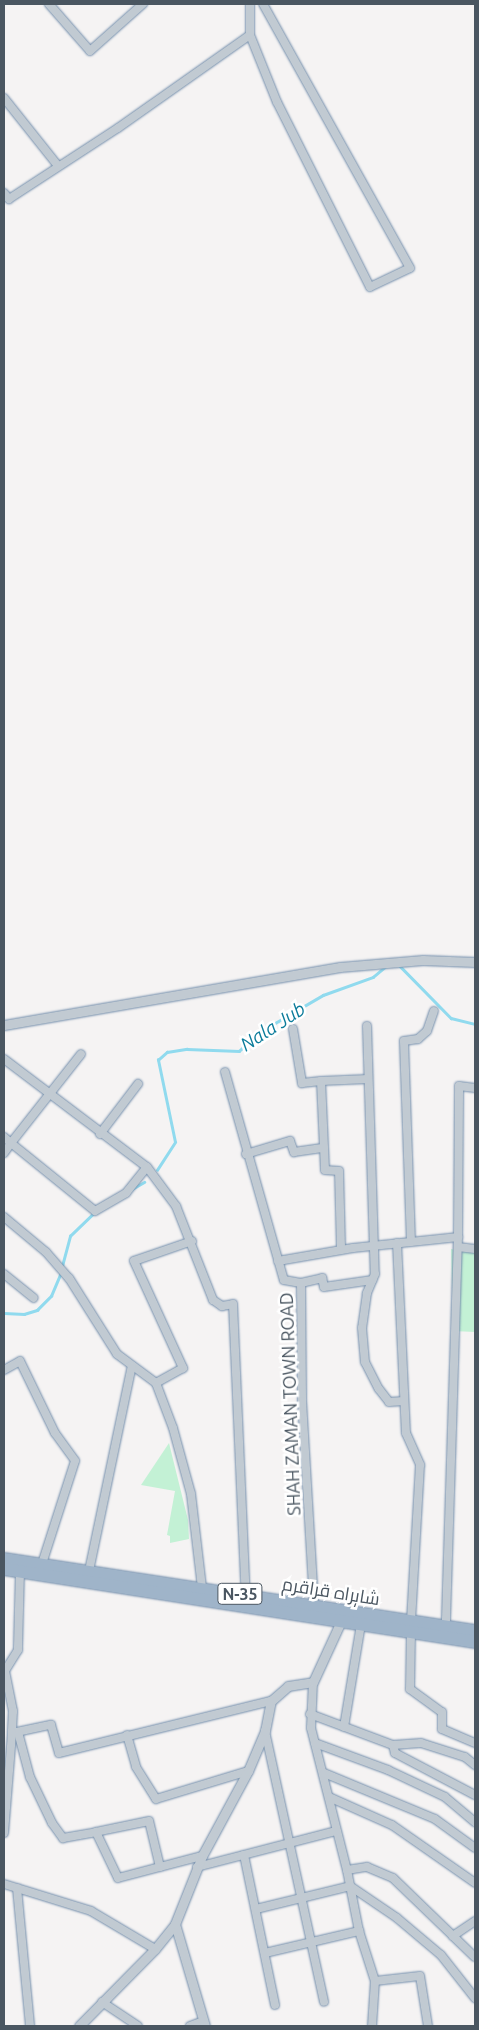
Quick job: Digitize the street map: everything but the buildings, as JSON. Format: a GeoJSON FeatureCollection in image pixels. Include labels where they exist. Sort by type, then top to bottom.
{"type":"FeatureCollection","features":[{"type":"Feature","properties":{"kind":"highway","name":"شاہراہ قراقرم"},"geometry":{"type":"LineString","coordinates":[[4,1558],[314,1606],[411,1627]]}},
{"type":"Feature","properties":{"kind":"highway","name":"شاہراہ قراقرم"},"geometry":{"type":"LineString","coordinates":[[4,1569],[361,1624],[427,1629],[475,1642]]}},
{"type":"Feature","properties":{"kind":"highway","name":"شاہراہ قراقرم"},"geometry":{"type":"LineString","coordinates":[[427,1629],[446,1627],[475,1631]]}},
{"type":"Feature","properties":{"kind":"street"},"geometry":{"type":"LineString","coordinates":[[49,4],[90,51],[143,4]]}},
{"type":"Feature","properties":{"kind":"street"},"geometry":{"type":"LineString","coordinates":[[250,4],[250,34],[277,102],[370,287],[410,268],[263,4]]}},
{"type":"Feature","properties":{"kind":"street"},"geometry":{"type":"LineString","coordinates":[[4,193],[8,198],[58,166],[250,34]]}},
{"type":"Feature","properties":{"kind":"street"},"geometry":{"type":"LineString","coordinates":[[4,98],[58,166]]}},
{"type":"Feature","properties":{"kind":"street"},"geometry":{"type":"LineString","coordinates":[[4,1025],[340,967],[423,960],[475,962]]}},
{"type":"Feature","properties":{"kind":"street"},"geometry":{"type":"LineString","coordinates":[[411,1242],[404,1041],[418,1038],[426,1031],[434,1011]]}},
{"type":"Feature","properties":{"kind":"street"},"geometry":{"type":"LineString","coordinates":[[367,1026],[375,1274],[372,1280],[362,1328],[366,1362],[389,1402],[404,1401]]}},
{"type":"Feature","properties":{"kind":"street"},"geometry":{"type":"LineString","coordinates":[[293,1029],[302,1083],[368,1079]]}},
{"type":"Feature","properties":{"kind":"street"},"geometry":{"type":"LineString","coordinates":[[4,1153],[81,1054]]}},
{"type":"Feature","properties":{"kind":"street"},"geometry":{"type":"LineString","coordinates":[[4,1059],[100,1134],[148,1167],[167,1192],[192,1241],[213,1300],[222,1306],[233,1304],[246,1596]]}},
{"type":"Feature","properties":{"kind":"street","name":"SHAH ZAMAN TOWN ROAD"},"geometry":{"type":"LineString","coordinates":[[225,1072],[246,1154],[284,1280],[301,1283],[302,1400],[314,1606]]}},
{"type":"Feature","properties":{"kind":"street"},"geometry":{"type":"LineString","coordinates":[[321,1081],[325,1170],[339,1171],[340,1250]]}},
{"type":"Feature","properties":{"kind":"street"},"geometry":{"type":"LineString","coordinates":[[100,1134],[138,1084]]}},
{"type":"Feature","properties":{"kind":"street"},"geometry":{"type":"LineString","coordinates":[[446,1627],[458,1247],[459,1086],[475,1088]]}},
{"type":"Feature","properties":{"kind":"street"},"geometry":{"type":"LineString","coordinates":[[4,1137],[95,1211],[126,1193],[148,1167]]}},
{"type":"Feature","properties":{"kind":"street"},"geometry":{"type":"LineString","coordinates":[[246,1154],[290,1141],[294,1152],[324,1148]]}},
{"type":"Feature","properties":{"kind":"street"},"geometry":{"type":"LineString","coordinates":[[4,1217],[57,1264],[117,1354],[156,1383],[173,1428],[191,1494],[202,1588]]}},
{"type":"Feature","properties":{"kind":"street"},"geometry":{"type":"LineString","coordinates":[[278,1261],[340,1250],[458,1237]]}},
{"type":"Feature","properties":{"kind":"street"},"geometry":{"type":"LineString","coordinates":[[156,1383],[183,1368],[134,1261],[192,1241]]}},
{"type":"Feature","properties":{"kind":"street"},"geometry":{"type":"LineString","coordinates":[[397,1243],[406,1433],[420,1465],[411,1627],[410,1689],[442,1712],[442,1729],[475,1743]]}},
{"type":"Feature","properties":{"kind":"street"},"geometry":{"type":"LineString","coordinates":[[458,1247],[475,1249]]}},
{"type":"Feature","properties":{"kind":"street"},"geometry":{"type":"LineString","coordinates":[[4,1274],[34,1298]]}},
{"type":"Feature","properties":{"kind":"street"},"geometry":{"type":"LineString","coordinates":[[301,1283],[322,1278],[324,1287],[372,1280]]}},
{"type":"Feature","properties":{"kind":"street"},"geometry":{"type":"LineString","coordinates":[[4,1370],[20,1361],[55,1434],[75,1461],[42,1564]]}},
{"type":"Feature","properties":{"kind":"street"},"geometry":{"type":"LineString","coordinates":[[89,1571],[132,1366]]}},
{"type":"Feature","properties":{"kind":"street"},"geometry":{"type":"LineString","coordinates":[[4,1833],[15,1732],[6,1671],[18,1650],[20,1572]]}},
{"type":"Feature","properties":{"kind":"street"},"geometry":{"type":"LineString","coordinates":[[341,1621],[313,1682],[310,1714],[315,1743],[324,1772],[336,1831],[347,1870],[359,1931],[375,1981],[372,2026]]}},
{"type":"Feature","properties":{"kind":"street"},"geometry":{"type":"LineString","coordinates":[[344,1727],[361,1624]]}},
{"type":"Feature","properties":{"kind":"street"},"geometry":{"type":"LineString","coordinates":[[15,1732],[51,1725],[59,1753],[271,1701],[288,1686],[313,1682]]}},
{"type":"Feature","properties":{"kind":"street"},"geometry":{"type":"LineString","coordinates":[[79,2026],[154,1949],[175,1924],[202,1856],[248,1771],[265,1731],[271,1701]]}},
{"type":"Feature","properties":{"kind":"street"},"geometry":{"type":"LineString","coordinates":[[310,1714],[393,1745],[420,1743],[465,1756],[475,1765]]}},
{"type":"Feature","properties":{"kind":"street"},"geometry":{"type":"LineString","coordinates":[[265,1731],[324,2002]]}},
{"type":"Feature","properties":{"kind":"street"},"geometry":{"type":"LineString","coordinates":[[15,1732],[30,1777],[52,1823],[63,1838],[149,1821],[160,1867]]}},
{"type":"Feature","properties":{"kind":"street"},"geometry":{"type":"LineString","coordinates":[[127,1735],[136,1767],[156,1799],[248,1771]]}},
{"type":"Feature","properties":{"kind":"street"},"geometry":{"type":"LineString","coordinates":[[315,1743],[388,1770],[445,1797],[475,1822]]}},
{"type":"Feature","properties":{"kind":"street"},"geometry":{"type":"LineString","coordinates":[[393,1745],[395,1753],[475,1795]]}},
{"type":"Feature","properties":{"kind":"street"},"geometry":{"type":"LineString","coordinates":[[324,1772],[436,1819],[475,1848]]}},
{"type":"Feature","properties":{"kind":"street"},"geometry":{"type":"LineString","coordinates":[[329,1797],[392,1826],[475,1883]]}},
{"type":"Feature","properties":{"kind":"street"},"geometry":{"type":"LineString","coordinates":[[197,1867],[336,1831]]}},
{"type":"Feature","properties":{"kind":"street"},"geometry":{"type":"LineString","coordinates":[[96,1832],[118,1878],[202,1856]]}},
{"type":"Feature","properties":{"kind":"street"},"geometry":{"type":"LineString","coordinates":[[244,1855],[275,2005]]}},
{"type":"Feature","properties":{"kind":"street"},"geometry":{"type":"LineString","coordinates":[[347,1870],[367,1867],[393,1878],[475,1957]]}},
{"type":"Feature","properties":{"kind":"street"},"geometry":{"type":"LineString","coordinates":[[4,1884],[91,1911],[154,1949]]}},
{"type":"Feature","properties":{"kind":"street"},"geometry":{"type":"LineString","coordinates":[[256,1909],[350,1886],[397,1918],[441,1955],[475,1998]]}},
{"type":"Feature","properties":{"kind":"street"},"geometry":{"type":"LineString","coordinates":[[17,1888],[30,2026]]}},
{"type":"Feature","properties":{"kind":"street"},"geometry":{"type":"LineString","coordinates":[[452,1936],[475,1921]]}},
{"type":"Feature","properties":{"kind":"street"},"geometry":{"type":"LineString","coordinates":[[175,1924],[204,2024],[190,2026]]}},
{"type":"Feature","properties":{"kind":"street"},"geometry":{"type":"LineString","coordinates":[[265,1953],[359,1931]]}},
{"type":"Feature","properties":{"kind":"street"},"geometry":{"type":"LineString","coordinates":[[375,1981],[420,1976],[428,2026]]}},
{"type":"Feature","properties":{"kind":"street"},"geometry":{"type":"LineString","coordinates":[[102,2002],[138,2026]]}},
{"type":"Feature","properties":{"kind":"green space"},"geometry":{"type":"Polygon","coordinates":[[[451,1249],[475,1253],[475,1332],[453,1331],[451,1249]]]}},
{"type":"Feature","properties":{"kind":"green space"},"geometry":{"type":"Polygon","coordinates":[[[169,1443],[188,1520],[189,1539],[170,1543],[170,1536],[167,1535],[175,1491],[141,1485],[169,1443]]]}},
{"type":"Feature","properties":{"kind":"waterway","name":"Nala Jub"},"geometry":{"type":"LineString","coordinates":[[398,964],[451,1018],[475,1024]]}},
{"type":"Feature","properties":{"kind":"waterway","name":"Nala Jub"},"geometry":{"type":"LineString","coordinates":[[157,1170],[175,1142],[158,1060],[167,1052],[187,1049],[239,1051],[258,1033],[323,995],[373,977],[386,966]]}},
{"type":"Feature","properties":{"kind":"waterway","name":"Nala Jub"},"geometry":{"type":"LineString","coordinates":[[132,1189],[144,1182]]}},
{"type":"Feature","properties":{"kind":"waterway","name":"Nala Jub"},"geometry":{"type":"LineString","coordinates":[[62,1266],[70,1236],[94,1213]]}},
{"type":"Feature","properties":{"kind":"waterway","name":"Nala Jub"},"geometry":{"type":"LineString","coordinates":[[4,1313],[24,1314],[37,1310],[51,1296],[61,1272]]}}]}
